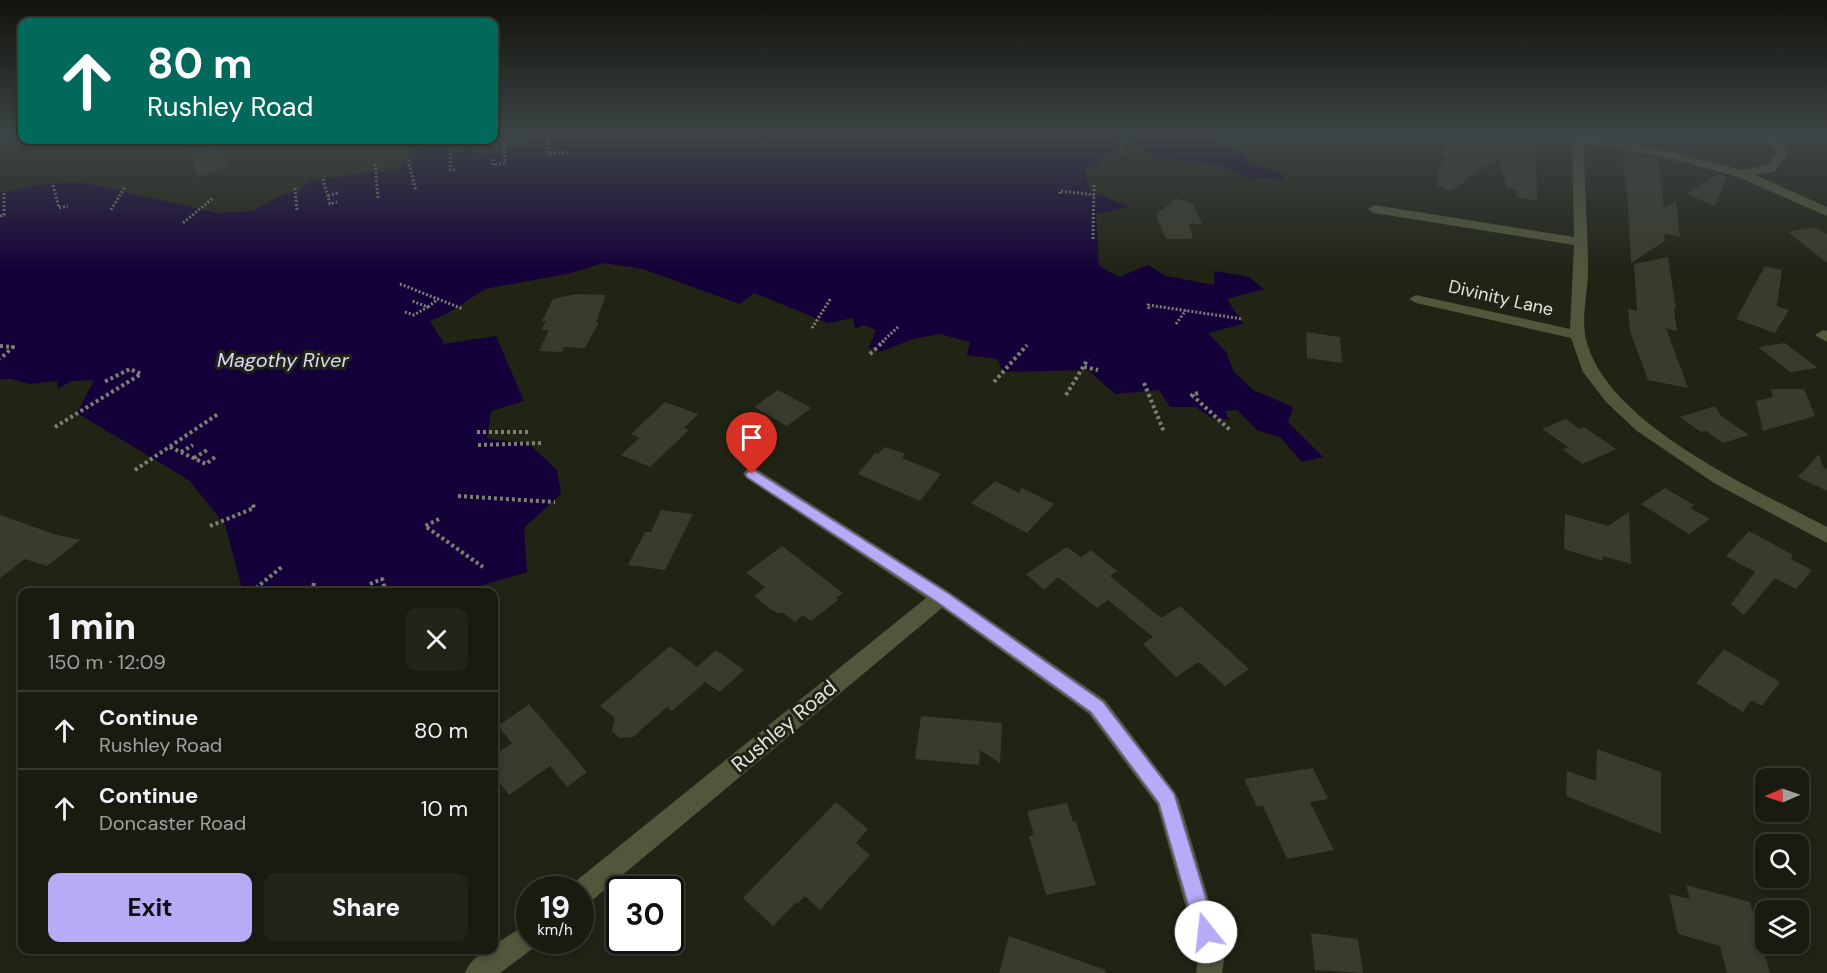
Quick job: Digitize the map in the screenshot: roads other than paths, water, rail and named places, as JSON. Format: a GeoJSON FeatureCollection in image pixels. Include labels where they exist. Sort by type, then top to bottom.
{"type":"FeatureCollection","features":[{"type":"Feature","properties":{"kind":"street"},"geometry":{"type":"LineString","coordinates":[[1576,180],[1581,272],[1577,335],[1582,351],[1606,394],[1634,420],[1708,471],[1827,536]]}},
{"type":"Feature","properties":{"kind":"street"},"geometry":{"type":"LineString","coordinates":[[1756,180],[1827,212]]}},
{"type":"Feature","properties":{"kind":"street"},"geometry":{"type":"LineString","coordinates":[[1374,209],[1579,242]]}},
{"type":"Feature","properties":{"kind":"street","name":"Divinity Lane"},"geometry":{"type":"LineString","coordinates":[[1416,299],[1577,335]]}},
{"type":"Feature","properties":{"kind":"street"},"geometry":{"type":"LineString","coordinates":[[752,474],[941,597],[1097,707],[1167,800],[1212,954],[1209,973]]}},
{"type":"Feature","properties":{"kind":"street","name":"Rushley Road"},"geometry":{"type":"LineString","coordinates":[[594,882],[941,597]]}},
{"type":"Feature","properties":{"kind":"street"},"geometry":{"type":"LineString","coordinates":[[478,973],[516,945]]}},
{"type":"Feature","properties":{"kind":"water","name":"Magothy River"},"geometry":{"type":"Polygon","coordinates":[[[308,180],[1087,180],[1089,190],[1129,207],[1096,214],[1099,266],[1119,277],[1148,265],[1166,276],[1214,285],[1215,271],[1249,277],[1264,289],[1227,299],[1243,324],[1208,333],[1226,352],[1234,372],[1253,390],[1293,407],[1288,422],[1323,457],[1302,462],[1281,438],[1257,430],[1237,410],[1225,411],[1229,420],[1210,417],[1196,407],[1170,407],[1159,390],[1115,394],[1088,370],[1003,372],[997,359],[967,355],[970,342],[940,334],[913,339],[880,352],[869,348],[876,330],[864,325],[855,329],[853,318],[828,323],[754,293],[740,304],[643,269],[603,263],[571,273],[485,289],[448,313],[430,321],[444,344],[496,336],[524,401],[491,411],[487,439],[528,443],[557,470],[561,494],[524,528],[527,572],[473,588],[242,588],[225,525],[189,480],[77,413],[94,380],[72,381],[57,389],[58,381],[29,384],[12,379],[0,379],[0,193],[38,185],[80,182],[217,213],[253,211],[284,194],[301,190],[308,180]]]}}]}
